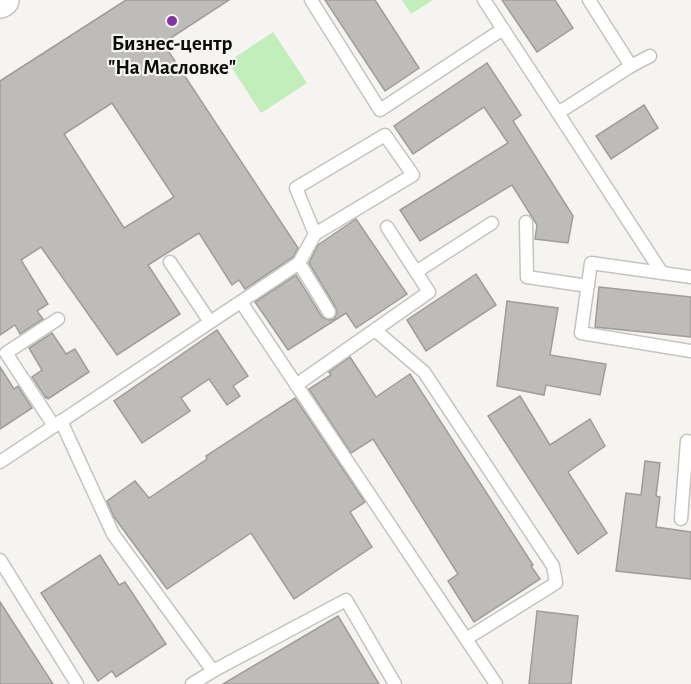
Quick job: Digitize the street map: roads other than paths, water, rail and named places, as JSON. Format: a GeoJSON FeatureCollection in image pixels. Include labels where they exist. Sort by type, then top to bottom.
{"type":"FeatureCollection","features":[{"type":"Feature","properties":{"kind":"lane"},"geometry":{"type":"LineString","coordinates":[[310,0],[380,110],[503,29]]}},
{"type":"Feature","properties":{"kind":"lane"},"geometry":{"type":"LineString","coordinates":[[484,0],[662,273]]}},
{"type":"Feature","properties":{"kind":"lane"},"geometry":{"type":"LineString","coordinates":[[589,0],[631,66]]}},
{"type":"Feature","properties":{"kind":"lane"},"geometry":{"type":"LineString","coordinates":[[558,113],[650,56]]}},
{"type":"Feature","properties":{"kind":"lane"},"geometry":{"type":"LineString","coordinates":[[0,462],[299,263],[315,234],[413,175],[385,135],[296,188],[315,234]]}},
{"type":"Feature","properties":{"kind":"lane"},"geometry":{"type":"LineString","coordinates":[[526,222],[527,278],[588,286]]}},
{"type":"Feature","properties":{"kind":"lane"},"geometry":{"type":"LineString","coordinates":[[416,272],[492,223]]}},
{"type":"Feature","properties":{"kind":"lane"},"geometry":{"type":"LineString","coordinates":[[296,385],[429,292],[387,227]]}},
{"type":"Feature","properties":{"kind":"lane"},"geometry":{"type":"LineString","coordinates":[[170,262],[210,322]]}},
{"type":"Feature","properties":{"kind":"lane"},"geometry":{"type":"LineString","coordinates":[[299,263],[329,312]]}},
{"type":"Feature","properties":{"kind":"lane"},"geometry":{"type":"LineString","coordinates":[[691,277],[591,263],[581,333],[691,351]]}},
{"type":"Feature","properties":{"kind":"lane"},"geometry":{"type":"LineString","coordinates":[[241,302],[496,684]]}},
{"type":"Feature","properties":{"kind":"lane"},"geometry":{"type":"LineString","coordinates":[[58,319],[6,353],[58,423],[113,534],[213,671]]}},
{"type":"Feature","properties":{"kind":"lane"},"geometry":{"type":"LineString","coordinates":[[376,331],[424,372],[553,566],[556,583],[466,639]]}},
{"type":"Feature","properties":{"kind":"lane"},"geometry":{"type":"LineString","coordinates":[[681,519],[687,441],[691,442]]}},
{"type":"Feature","properties":{"kind":"lane"},"geometry":{"type":"LineString","coordinates":[[0,560],[77,684]]}},
{"type":"Feature","properties":{"kind":"lane"},"geometry":{"type":"LineString","coordinates":[[192,684],[346,600],[395,684]]}},
{"type":"Feature","properties":{"kind":"place","name":"Бизнес-центр \"На Масловке\""},"geometry":{"type":"Point","coordinates":[172,21]}}]}
